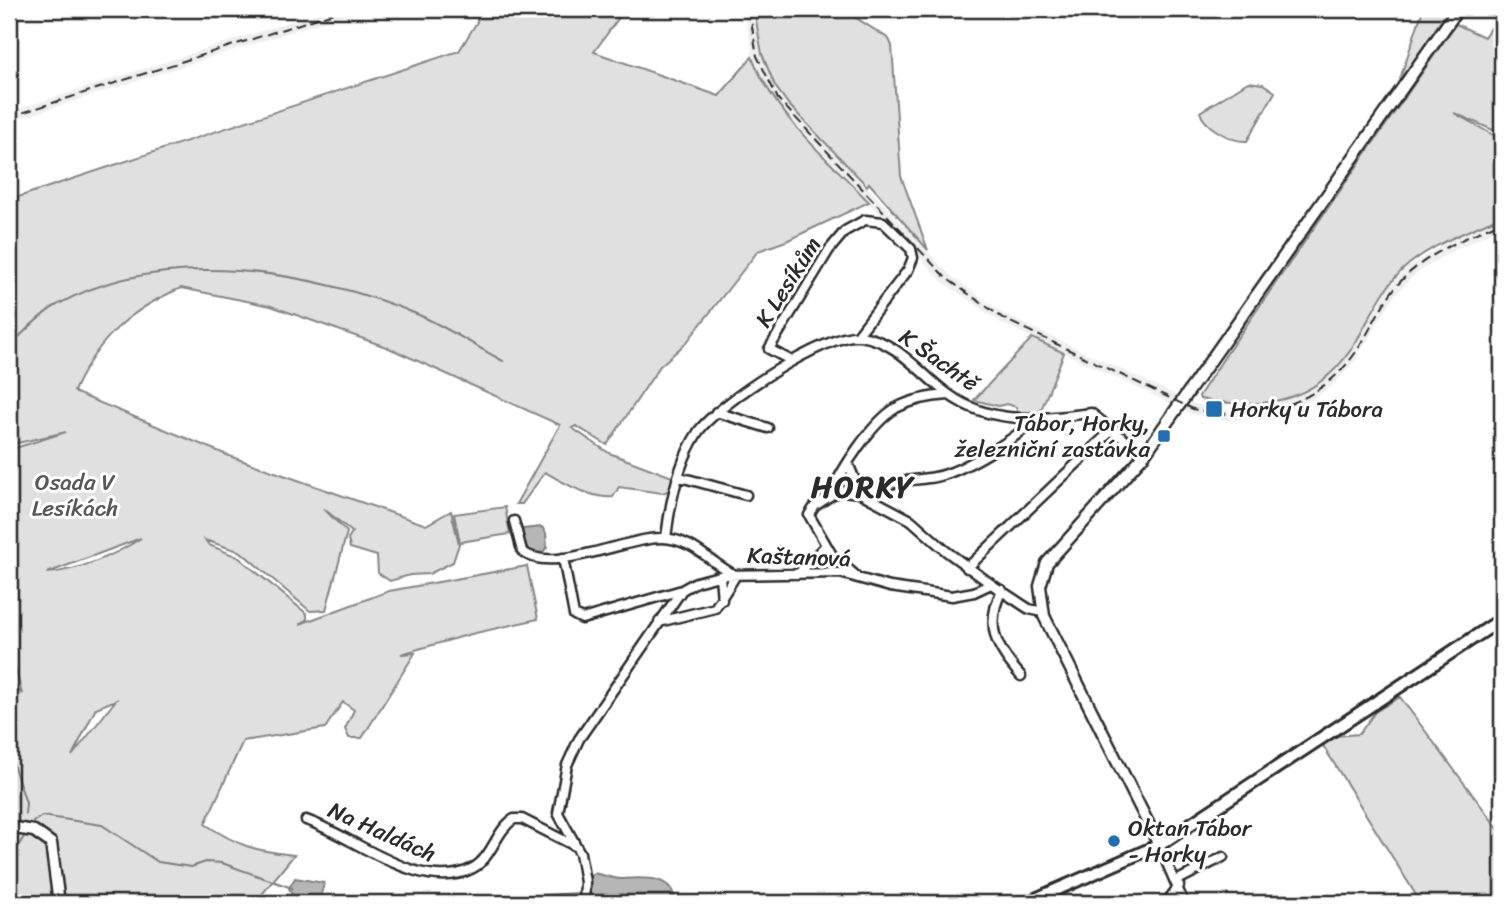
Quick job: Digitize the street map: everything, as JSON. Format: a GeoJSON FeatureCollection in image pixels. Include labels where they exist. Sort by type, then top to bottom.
{"type":"FeatureCollection","features":[{"type":"Feature","properties":{"kind":"main road"},"geometry":{"type":"LineString","coordinates":[[1026,903],[1159,845],[1502,619]]}},
{"type":"Feature","properties":{"kind":"street"},"geometry":{"type":"LineString","coordinates":[[1184,903],[1159,845],[1043,612],[1040,586],[1047,563],[1144,454],[1458,9]]}},
{"type":"Feature","properties":{"kind":"street"},"geometry":{"type":"LineString","coordinates":[[1485,9],[1502,12]]}},
{"type":"Feature","properties":{"kind":"street","name":"K Lesíkům"},"geometry":{"type":"LineString","coordinates":[[792,361],[769,349],[829,250],[845,231],[865,220],[876,219],[887,223],[907,244],[913,258],[908,270],[857,336]]}},
{"type":"Feature","properties":{"kind":"street"},"geometry":{"type":"LineString","coordinates":[[514,520],[523,554],[541,559],[563,558],[666,538],[680,477],[697,433],[716,412],[792,361],[822,346],[857,336]]}},
{"type":"Feature","properties":{"kind":"street","name":"K Šachtě"},"geometry":{"type":"LineString","coordinates":[[857,336],[891,348],[949,395],[987,413],[1034,419],[1091,413],[1144,454]]}},
{"type":"Feature","properties":{"kind":"street"},"geometry":{"type":"LineString","coordinates":[[830,495],[848,463],[892,411],[910,403],[949,395]]}},
{"type":"Feature","properties":{"kind":"street"},"geometry":{"type":"LineString","coordinates":[[716,412],[768,428]]}},
{"type":"Feature","properties":{"kind":"street"},"geometry":{"type":"LineString","coordinates":[[864,495],[891,481],[936,477],[949,473],[999,446],[1034,419]]}},
{"type":"Feature","properties":{"kind":"street"},"geometry":{"type":"LineString","coordinates":[[967,568],[1113,429]]}},
{"type":"Feature","properties":{"kind":"street"},"geometry":{"type":"LineString","coordinates":[[848,463],[864,495]]}},
{"type":"Feature","properties":{"kind":"street"},"geometry":{"type":"LineString","coordinates":[[680,477],[746,495]]}},
{"type":"Feature","properties":{"kind":"street"},"geometry":{"type":"LineString","coordinates":[[858,577],[835,559],[809,515],[815,506],[830,495],[842,491],[864,495],[911,520],[967,568],[1030,609],[1043,612]]}},
{"type":"Feature","properties":{"kind":"street","name":"Kaštanová"},"geometry":{"type":"LineString","coordinates":[[666,538],[709,556],[736,575],[839,573],[890,587],[952,596],[980,590],[991,584]]}},
{"type":"Feature","properties":{"kind":"street"},"geometry":{"type":"LineString","coordinates":[[797,574],[825,546]]}},
{"type":"Feature","properties":{"kind":"street"},"geometry":{"type":"LineString","coordinates":[[563,558],[574,615],[582,619],[682,590],[696,582],[736,575]]}},
{"type":"Feature","properties":{"kind":"street"},"geometry":{"type":"LineString","coordinates":[[659,622],[710,610],[722,600],[736,575]]}},
{"type":"Feature","properties":{"kind":"street"},"geometry":{"type":"LineString","coordinates":[[720,576],[722,600]]}},
{"type":"Feature","properties":{"kind":"street"},"geometry":{"type":"LineString","coordinates":[[584,903],[585,883],[578,848],[558,813],[570,759],[579,739],[682,590]]}},
{"type":"Feature","properties":{"kind":"street"},"geometry":{"type":"LineString","coordinates":[[1002,590],[993,608],[994,634],[1005,658],[1021,676]]}},
{"type":"Feature","properties":{"kind":"street","name":"Na Haldách"},"geometry":{"type":"LineString","coordinates":[[306,820],[384,858],[435,877],[457,875],[473,868],[510,821],[518,818],[578,848]]}},
{"type":"Feature","properties":{"kind":"street"},"geometry":{"type":"LineString","coordinates":[[9,827],[34,831],[51,843],[59,903]]}},
{"type":"Feature","properties":{"kind":"street"},"geometry":{"type":"LineString","coordinates":[[1166,903],[1177,884],[1223,857]]}},
{"type":"Feature","properties":{"kind":"shaded area"},"geometry":{"type":"Polygon","coordinates":[[[330,9],[362,9],[9,122],[9,112],[330,9]]]}},
{"type":"Feature","properties":{"kind":"shaded area"},"geometry":{"type":"Polygon","coordinates":[[[744,9],[754,9],[762,54],[782,96],[950,275],[1006,315],[1195,404],[1224,410],[1253,410],[1304,393],[1326,378],[1345,359],[1388,289],[1407,268],[1446,243],[1502,216],[1502,227],[1450,252],[1414,275],[1395,295],[1352,365],[1332,386],[1308,402],[1280,414],[1254,419],[1223,420],[1192,414],[1001,323],[943,282],[775,102],[753,57],[744,9]]]}},
{"type":"Feature","properties":{"kind":"shaded area"},"geometry":{"type":"Polygon","coordinates":[[[542,527],[546,533],[547,547],[543,552],[530,554],[521,544],[523,529],[542,527]]]}},
{"type":"Feature","properties":{"kind":"shaded area"},"geometry":{"type":"Polygon","coordinates":[[[594,873],[619,879],[663,882],[673,894],[675,903],[590,903],[590,875],[594,873]]]}},
{"type":"Feature","properties":{"kind":"shaded area"},"geometry":{"type":"Polygon","coordinates":[[[295,878],[324,883],[320,903],[294,899],[289,888],[295,878]]]}},
{"type":"Feature","properties":{"kind":"green space","name":"Osada V Lesíkách"},"geometry":{"type":"Polygon","coordinates":[[[483,9],[625,9],[594,52],[719,96],[752,57],[774,98],[788,117],[869,202],[786,241],[758,251],[686,343],[660,366],[607,445],[576,426],[572,428],[609,453],[675,478],[671,490],[662,493],[619,487],[613,497],[605,497],[578,489],[545,472],[522,504],[516,504],[560,425],[389,348],[271,306],[181,288],[130,317],[93,356],[74,391],[76,393],[232,457],[426,525],[451,511],[459,544],[453,562],[429,574],[410,575],[390,581],[378,573],[377,556],[350,548],[348,539],[352,532],[323,508],[347,532],[326,610],[310,611],[241,552],[205,540],[209,545],[238,557],[307,614],[307,619],[300,624],[389,591],[527,566],[538,619],[401,654],[415,653],[362,738],[349,738],[345,729],[354,710],[343,702],[325,728],[243,741],[205,824],[227,838],[247,846],[294,855],[255,903],[9,903],[9,789],[14,685],[22,694],[15,667],[9,660],[9,450],[66,432],[9,445],[9,200],[459,51],[477,22],[478,14],[485,12],[483,9]],[[141,538],[47,573],[96,561],[141,538]],[[116,700],[96,708],[72,756],[116,700]]]}},
{"type":"Feature","properties":{"kind":"green space"},"geometry":{"type":"Polygon","coordinates":[[[754,9],[842,9],[889,39],[892,46],[901,176],[928,250],[869,183],[867,186],[789,105],[775,86],[762,54],[754,9]]]}},
{"type":"Feature","properties":{"kind":"green space"},"geometry":{"type":"Polygon","coordinates":[[[1423,9],[1449,9],[1399,82],[1423,9]]]}},
{"type":"Feature","properties":{"kind":"green space"},"geometry":{"type":"Polygon","coordinates":[[[1456,24],[1484,37],[1490,28],[1502,25],[1502,134],[1454,113],[1502,140],[1502,216],[1441,244],[1408,265],[1385,291],[1343,361],[1327,377],[1309,389],[1269,402],[1247,404],[1200,399],[1199,396],[1227,353],[1456,24]]]}},
{"type":"Feature","properties":{"kind":"green space"},"geometry":{"type":"Polygon","coordinates":[[[1248,82],[1263,84],[1275,92],[1247,141],[1241,141],[1213,128],[1200,112],[1248,82]]]}},
{"type":"Feature","properties":{"kind":"green space"},"geometry":{"type":"Polygon","coordinates":[[[1032,338],[1064,353],[1039,415],[1018,415],[1016,407],[974,400],[1032,338]]]}},
{"type":"Feature","properties":{"kind":"green space"},"geometry":{"type":"Polygon","coordinates":[[[505,507],[510,534],[460,542],[454,514],[505,507]]]}},
{"type":"Feature","properties":{"kind":"green space"},"geometry":{"type":"Polygon","coordinates":[[[1400,697],[1502,834],[1502,903],[1421,903],[1322,744],[1335,736],[1359,734],[1375,712],[1400,697]]]}},
{"type":"Feature","properties":{"kind":"waterway"},"geometry":{"type":"LineString","coordinates":[[9,346],[38,318],[57,305],[98,287],[143,275],[190,270],[238,271],[333,286],[378,299],[430,320],[503,361]]}},
{"type":"Feature","properties":{"kind":"waterway"},"geometry":{"type":"LineString","coordinates":[[9,752],[26,803],[25,814]]}},
{"type":"Feature","properties":{"kind":"waterway"},"geometry":{"type":"LineString","coordinates":[[30,824],[42,816],[102,825],[158,862],[191,867],[206,862],[222,863],[292,888]]}},
{"type":"Feature","properties":{"kind":"waterway"},"geometry":{"type":"LineString","coordinates":[[10,903],[13,855],[25,835]]}},
{"type":"Feature","properties":{"kind":"waterway"},"geometry":{"type":"LineString","coordinates":[[519,903],[545,895],[579,893]]}},
{"type":"Feature","properties":{"kind":"waterway"},"geometry":{"type":"LineString","coordinates":[[320,898],[371,903]]}},
{"type":"Feature","properties":{"kind":"railway"},"geometry":{"type":"LineString","coordinates":[[9,117],[346,9]]}},
{"type":"Feature","properties":{"kind":"railway"},"geometry":{"type":"LineString","coordinates":[[749,9],[757,56],[778,99],[946,278],[1004,319],[1193,409],[1241,414],[1286,406],[1306,397],[1326,384],[1343,368],[1358,349],[1388,297],[1412,271],[1448,246],[1502,221]]}},
{"type":"Feature","properties":{"kind":"place","name":"Horky u Tábora"},"geometry":{"type":"Point","coordinates":[1214,409]}},
{"type":"Feature","properties":{"kind":"place","name":"Tábor, Horky, železniční zastávka"},"geometry":{"type":"Point","coordinates":[1164,436]}},
{"type":"Feature","properties":{"kind":"place","name":"Oktan Tábor - Horky"},"geometry":{"type":"Point","coordinates":[1114,841]}},
{"type":"Feature","properties":{"kind":"district","name":"HORKY"},"geometry":{"type":"Point","coordinates":[863,487]}}]}
